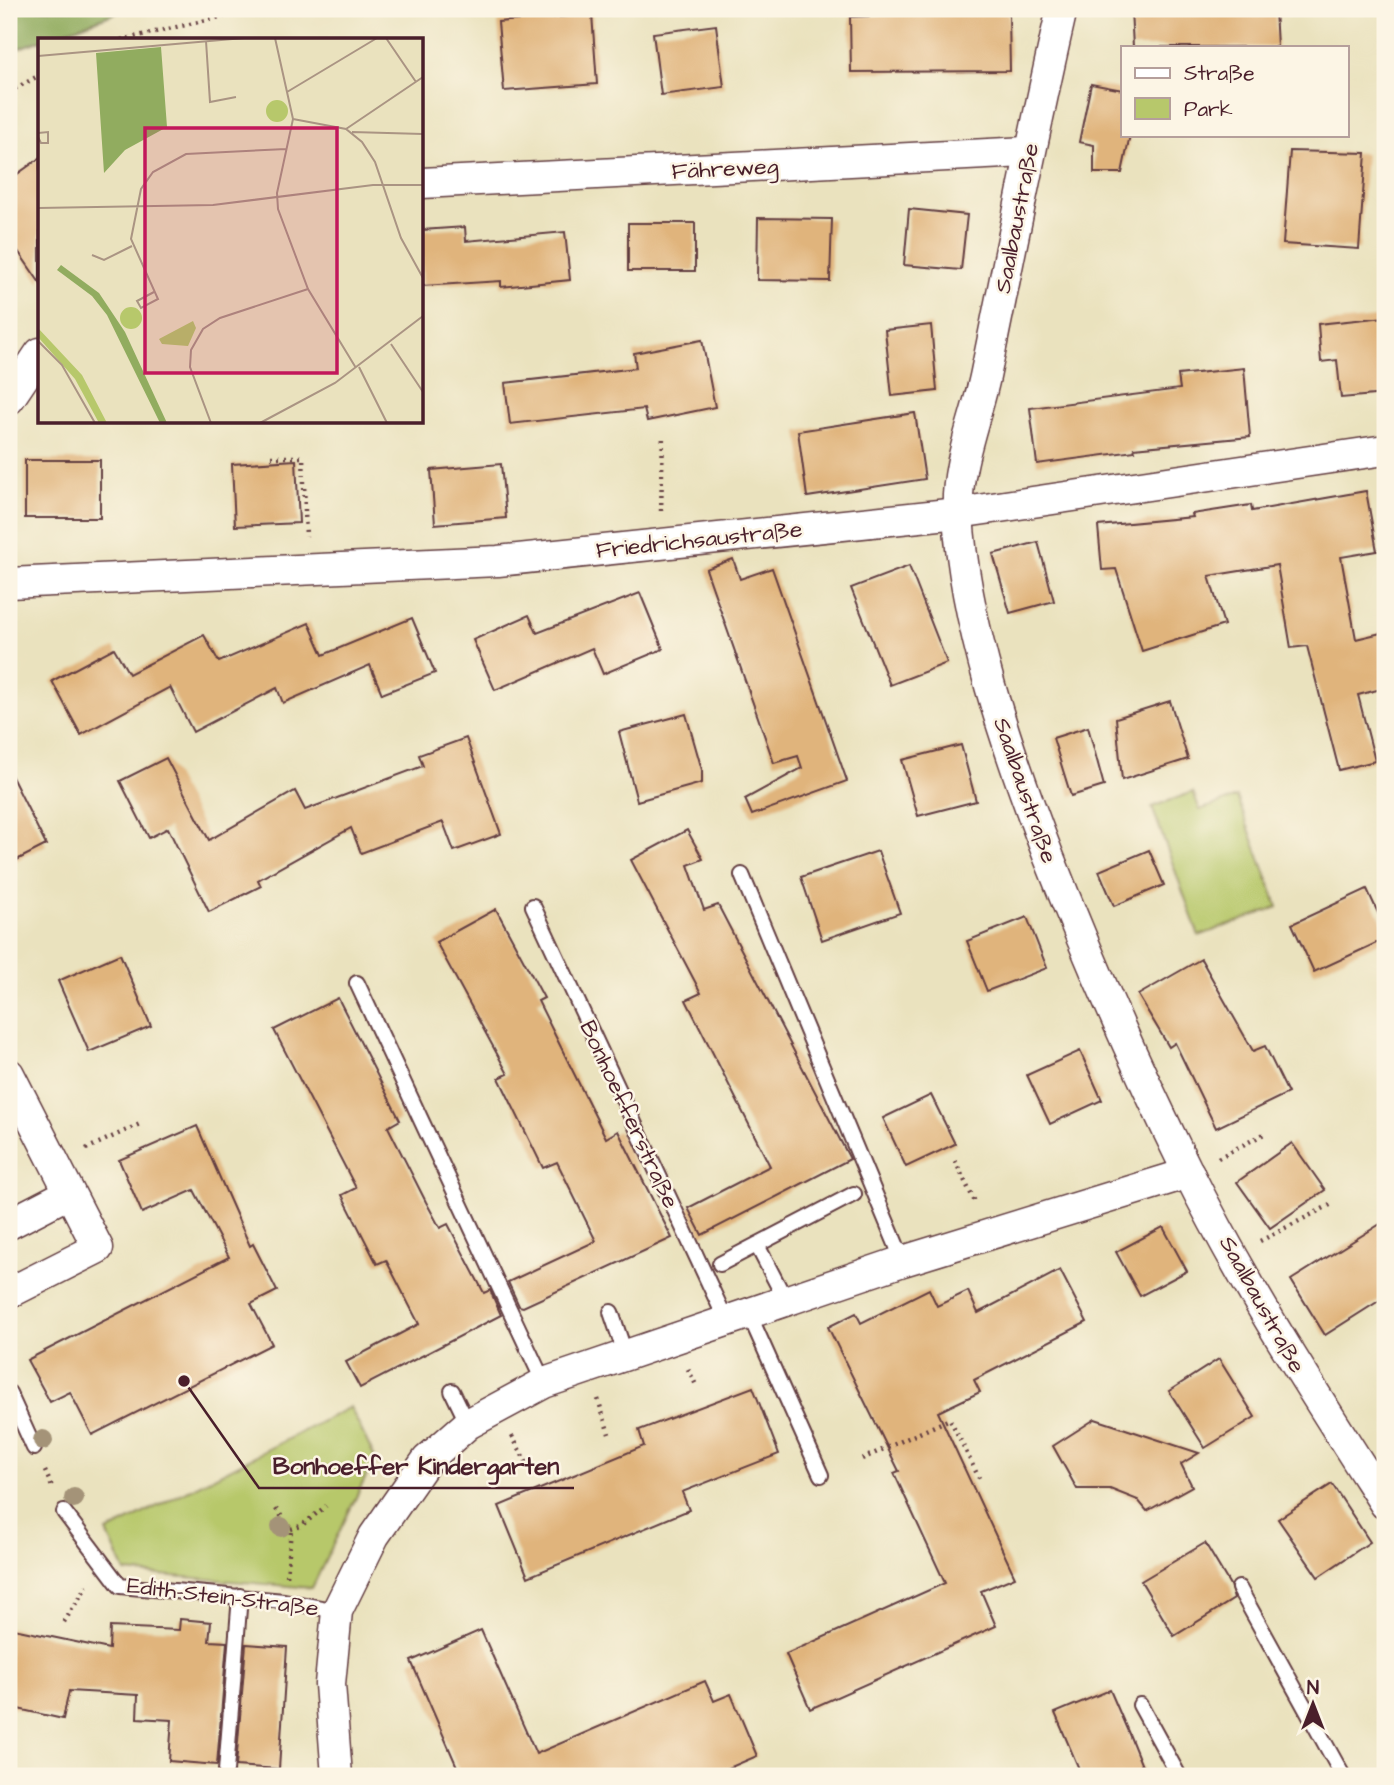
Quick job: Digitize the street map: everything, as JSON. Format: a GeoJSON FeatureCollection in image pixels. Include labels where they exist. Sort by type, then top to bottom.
{"type":"FeatureCollection","features":[{"type":"Feature","properties":{"kind":"street","name":"Saalbaustraße"},"geometry":{"type":"LineString","coordinates":[[1062,9],[1028,152],[979,407],[959,474],[958,513],[968,592],[1011,760],[1074,922],[1189,1173],[1304,1378],[1385,1504]]}},
{"type":"Feature","properties":{"kind":"street","name":"Fähreweg"},"geometry":{"type":"LineString","coordinates":[[424,183],[1028,152]]}},
{"type":"Feature","properties":{"kind":"street"},"geometry":{"type":"LineString","coordinates":[[9,398],[38,356]]}},
{"type":"Feature","properties":{"kind":"street","name":"Friedrichsaustraße"},"geometry":{"type":"LineString","coordinates":[[9,583],[498,561],[958,513],[1385,450]]}},
{"type":"Feature","properties":{"kind":"street"},"geometry":{"type":"LineString","coordinates":[[9,1074],[98,1248],[9,1293]]}},
{"type":"Feature","properties":{"kind":"street"},"geometry":{"type":"LineString","coordinates":[[337,1776],[330,1684],[337,1611],[374,1536],[427,1460],[468,1424],[544,1383],[903,1261],[1189,1173]]}},
{"type":"Feature","properties":{"kind":"street"},"geometry":{"type":"LineString","coordinates":[[9,1224],[69,1193]]}},
{"type":"Feature","properties":{"kind":"lane"},"geometry":{"type":"LineString","coordinates":[[742,875],[903,1261]]}},
{"type":"Feature","properties":{"kind":"lane","name":"Bonhoefferstraße"},"geometry":{"type":"LineString","coordinates":[[533,906],[738,1318],[821,1475]]}},
{"type":"Feature","properties":{"kind":"lane"},"geometry":{"type":"LineString","coordinates":[[357,983],[544,1383]]}},
{"type":"Feature","properties":{"kind":"lane"},"geometry":{"type":"LineString","coordinates":[[720,1264],[846,1201]]}},
{"type":"Feature","properties":{"kind":"lane"},"geometry":{"type":"LineString","coordinates":[[757,1244],[786,1301]]}},
{"type":"Feature","properties":{"kind":"lane"},"geometry":{"type":"LineString","coordinates":[[611,1312],[626,1356]]}},
{"type":"Feature","properties":{"kind":"lane"},"geometry":{"type":"LineString","coordinates":[[452,1391],[468,1424]]}},
{"type":"Feature","properties":{"kind":"lane"},"geometry":{"type":"LineString","coordinates":[[9,1393],[34,1448]]}},
{"type":"Feature","properties":{"kind":"lane","name":"Edith-Stein-Straße"},"geometry":{"type":"LineString","coordinates":[[64,1512],[101,1565],[120,1586],[240,1596],[337,1611]]}},
{"type":"Feature","properties":{"kind":"lane"},"geometry":{"type":"LineString","coordinates":[[1239,1588],[1343,1776]]}},
{"type":"Feature","properties":{"kind":"lane"},"geometry":{"type":"LineString","coordinates":[[226,1771],[240,1596]]}},
{"type":"Feature","properties":{"kind":"lane"},"geometry":{"type":"LineString","coordinates":[[1140,1705],[1179,1776]]}},
{"type":"Feature","properties":{"kind":"path"},"geometry":{"type":"LineString","coordinates":[[130,38],[254,9]]}},
{"type":"Feature","properties":{"kind":"path"},"geometry":{"type":"LineString","coordinates":[[9,92],[38,76]]}},
{"type":"Feature","properties":{"kind":"path"},"geometry":{"type":"LineString","coordinates":[[660,544],[663,434]]}},
{"type":"Feature","properties":{"kind":"path"},"geometry":{"type":"LineString","coordinates":[[271,457],[303,457],[307,570]]}},
{"type":"Feature","properties":{"kind":"path"},"geometry":{"type":"LineString","coordinates":[[55,1163],[142,1123]]}},
{"type":"Feature","properties":{"kind":"path"},"geometry":{"type":"LineString","coordinates":[[1189,1173],[1264,1135]]}},
{"type":"Feature","properties":{"kind":"path"},"geometry":{"type":"LineString","coordinates":[[955,1161],[990,1234]]}},
{"type":"Feature","properties":{"kind":"path"},"geometry":{"type":"LineString","coordinates":[[1234,1254],[1334,1203]]}},
{"type":"Feature","properties":{"kind":"path"},"geometry":{"type":"LineString","coordinates":[[862,1459],[950,1419],[979,1478]]}},
{"type":"Feature","properties":{"kind":"path"},"geometry":{"type":"LineString","coordinates":[[34,1448],[64,1512]]}},
{"type":"Feature","properties":{"kind":"path"},"geometry":{"type":"LineString","coordinates":[[290,1529],[301,1526],[326,1506]]}},
{"type":"Feature","properties":{"kind":"path"},"geometry":{"type":"LineString","coordinates":[[276,1509],[290,1529],[286,1585]]}},
{"type":"Feature","properties":{"kind":"path"},"geometry":{"type":"LineString","coordinates":[[64,1622],[101,1565]]}},
{"type":"Feature","properties":{"kind":"green space"},"geometry":{"type":"Polygon","coordinates":[[[9,9],[127,9],[47,38],[38,38],[38,41],[9,55],[9,9]]]}},
{"type":"Feature","properties":{"kind":"green space"},"geometry":{"type":"Polygon","coordinates":[[[1193,792],[1200,810],[1237,797],[1278,907],[1199,936],[1152,807],[1193,792]]]}},
{"type":"Feature","properties":{"kind":"green space"},"geometry":{"type":"Polygon","coordinates":[[[350,1407],[375,1458],[312,1588],[125,1572],[107,1532],[350,1407]]]}},
{"type":"Feature","properties":{"kind":"building"},"geometry":{"type":"Polygon","coordinates":[[[1131,9],[1275,9],[1277,46],[1133,46],[1131,9]]]}},
{"type":"Feature","properties":{"kind":"building"},"geometry":{"type":"Polygon","coordinates":[[[1009,13],[1010,71],[851,72],[850,17],[1009,13]]]}},
{"type":"Feature","properties":{"kind":"building"},"geometry":{"type":"Polygon","coordinates":[[[592,14],[597,84],[504,91],[498,22],[592,14]]]}},
{"type":"Feature","properties":{"kind":"building"},"geometry":{"type":"Polygon","coordinates":[[[716,25],[724,87],[661,95],[653,33],[716,25]]]}},
{"type":"Feature","properties":{"kind":"building"},"geometry":{"type":"Polygon","coordinates":[[[1091,84],[1121,90],[1121,136],[1130,136],[1122,173],[1094,173],[1094,145],[1079,142],[1091,84]]]}},
{"type":"Feature","properties":{"kind":"building"},"geometry":{"type":"Polygon","coordinates":[[[1290,151],[1366,153],[1359,249],[1283,244],[1290,151]]]}},
{"type":"Feature","properties":{"kind":"building"},"geometry":{"type":"Polygon","coordinates":[[[38,159],[38,280],[9,238],[9,180],[38,159]]]}},
{"type":"Feature","properties":{"kind":"building"},"geometry":{"type":"Polygon","coordinates":[[[909,209],[967,215],[961,270],[904,265],[909,209]]]}},
{"type":"Feature","properties":{"kind":"building"},"geometry":{"type":"Polygon","coordinates":[[[758,218],[832,219],[830,281],[757,280],[758,218]]]}},
{"type":"Feature","properties":{"kind":"building"},"geometry":{"type":"Polygon","coordinates":[[[628,223],[695,223],[695,271],[628,271],[628,223]]]}},
{"type":"Feature","properties":{"kind":"building"},"geometry":{"type":"Polygon","coordinates":[[[465,227],[466,241],[565,232],[570,280],[501,287],[501,281],[424,286],[424,230],[465,227]]]}},
{"type":"Feature","properties":{"kind":"building"},"geometry":{"type":"Polygon","coordinates":[[[1385,317],[1385,394],[1341,398],[1337,360],[1321,362],[1318,324],[1385,317]]]}},
{"type":"Feature","properties":{"kind":"building"},"geometry":{"type":"Polygon","coordinates":[[[931,325],[937,391],[892,396],[885,330],[931,325]]]}},
{"type":"Feature","properties":{"kind":"building"},"geometry":{"type":"Polygon","coordinates":[[[702,340],[715,407],[647,421],[644,409],[510,424],[505,383],[636,368],[634,353],[702,340]]]}},
{"type":"Feature","properties":{"kind":"building"},"geometry":{"type":"Polygon","coordinates":[[[1244,368],[1250,437],[1134,448],[1135,451],[1037,464],[1030,408],[1180,389],[1178,375],[1244,368]]]}},
{"type":"Feature","properties":{"kind":"building"},"geometry":{"type":"Polygon","coordinates":[[[915,413],[925,479],[807,497],[798,431],[915,413]]]}},
{"type":"Feature","properties":{"kind":"building"},"geometry":{"type":"Polygon","coordinates":[[[25,460],[100,460],[100,518],[25,518],[25,460]]]}},
{"type":"Feature","properties":{"kind":"building"},"geometry":{"type":"Polygon","coordinates":[[[296,460],[299,523],[235,526],[232,464],[296,460]]]}},
{"type":"Feature","properties":{"kind":"building"},"geometry":{"type":"Polygon","coordinates":[[[501,464],[506,518],[435,524],[431,470],[501,464]]]}},
{"type":"Feature","properties":{"kind":"building"},"geometry":{"type":"Polygon","coordinates":[[[1366,491],[1377,551],[1341,557],[1356,639],[1385,632],[1385,688],[1358,695],[1375,761],[1339,770],[1307,646],[1291,648],[1277,565],[1209,576],[1224,625],[1142,651],[1116,569],[1102,570],[1098,526],[1193,517],[1192,514],[1251,505],[1252,511],[1366,491]]]}},
{"type":"Feature","properties":{"kind":"building"},"geometry":{"type":"Polygon","coordinates":[[[1038,542],[1054,601],[1010,613],[993,554],[1038,542]]]}},
{"type":"Feature","properties":{"kind":"building"},"geometry":{"type":"Polygon","coordinates":[[[733,559],[740,579],[772,568],[847,781],[752,815],[745,799],[802,768],[798,756],[774,763],[706,569],[733,559]]]}},
{"type":"Feature","properties":{"kind":"building"},"geometry":{"type":"Polygon","coordinates":[[[909,566],[947,663],[890,685],[851,588],[909,566]]]}},
{"type":"Feature","properties":{"kind":"building"},"geometry":{"type":"Polygon","coordinates":[[[640,593],[663,649],[603,674],[592,648],[495,690],[473,640],[529,615],[537,633],[640,593]]]}},
{"type":"Feature","properties":{"kind":"building"},"geometry":{"type":"Polygon","coordinates":[[[412,618],[435,673],[382,694],[370,665],[283,703],[277,688],[193,732],[170,687],[81,735],[52,681],[114,648],[129,674],[204,635],[219,662],[309,623],[323,655],[412,618]]]}},
{"type":"Feature","properties":{"kind":"building"},"geometry":{"type":"Polygon","coordinates":[[[1170,701],[1188,759],[1122,780],[1116,718],[1170,701]]]}},
{"type":"Feature","properties":{"kind":"building"},"geometry":{"type":"Polygon","coordinates":[[[686,714],[702,770],[702,783],[637,801],[619,732],[686,714]]]}},
{"type":"Feature","properties":{"kind":"building"},"geometry":{"type":"Polygon","coordinates":[[[1088,727],[1104,786],[1071,796],[1053,738],[1088,727]]]}},
{"type":"Feature","properties":{"kind":"building"},"geometry":{"type":"Polygon","coordinates":[[[466,738],[501,834],[454,851],[443,822],[361,853],[351,828],[258,880],[261,886],[209,912],[168,828],[149,838],[120,781],[166,758],[209,840],[295,791],[305,810],[423,766],[419,755],[466,738]]]}},
{"type":"Feature","properties":{"kind":"building"},"geometry":{"type":"Polygon","coordinates":[[[961,745],[976,801],[918,816],[902,760],[961,745]]]}},
{"type":"Feature","properties":{"kind":"building"},"geometry":{"type":"Polygon","coordinates":[[[9,771],[46,845],[9,864],[9,771]]]}},
{"type":"Feature","properties":{"kind":"building"},"geometry":{"type":"Polygon","coordinates":[[[687,830],[703,859],[688,865],[704,910],[718,905],[850,1159],[702,1235],[688,1208],[770,1166],[686,1000],[701,993],[631,860],[687,830]]]}},
{"type":"Feature","properties":{"kind":"building"},"geometry":{"type":"Polygon","coordinates":[[[1149,850],[1164,885],[1114,906],[1099,871],[1149,850]]]}},
{"type":"Feature","properties":{"kind":"building"},"geometry":{"type":"Polygon","coordinates":[[[878,851],[900,913],[822,940],[801,877],[878,851]]]}},
{"type":"Feature","properties":{"kind":"building"},"geometry":{"type":"Polygon","coordinates":[[[1367,889],[1385,928],[1385,939],[1314,972],[1292,924],[1367,889]]]}},
{"type":"Feature","properties":{"kind":"building"},"geometry":{"type":"Polygon","coordinates":[[[496,909],[544,998],[538,1001],[606,1138],[618,1131],[672,1238],[523,1307],[519,1306],[508,1282],[596,1241],[557,1162],[543,1168],[499,1078],[508,1074],[436,942],[496,909]]]}},
{"type":"Feature","properties":{"kind":"building"},"geometry":{"type":"Polygon","coordinates":[[[1027,917],[1047,968],[987,991],[967,941],[1027,917]]]}},
{"type":"Feature","properties":{"kind":"building"},"geometry":{"type":"Polygon","coordinates":[[[120,954],[151,1026],[89,1052],[58,981],[120,954]]]}},
{"type":"Feature","properties":{"kind":"building"},"geometry":{"type":"Polygon","coordinates":[[[1201,959],[1253,1051],[1265,1046],[1288,1093],[1216,1128],[1175,1043],[1169,1047],[1138,995],[1201,959]]]}},
{"type":"Feature","properties":{"kind":"building"},"geometry":{"type":"Polygon","coordinates":[[[338,998],[400,1120],[388,1127],[426,1202],[440,1228],[448,1224],[484,1293],[490,1290],[501,1315],[360,1388],[346,1362],[419,1324],[386,1260],[377,1264],[342,1195],[356,1188],[274,1030],[338,998]]]}},
{"type":"Feature","properties":{"kind":"building"},"geometry":{"type":"Polygon","coordinates":[[[1080,1051],[1102,1100],[1050,1124],[1027,1075],[1080,1051]]]}},
{"type":"Feature","properties":{"kind":"building"},"geometry":{"type":"Polygon","coordinates":[[[931,1095],[955,1144],[906,1167],[883,1118],[931,1095]]]}},
{"type":"Feature","properties":{"kind":"building"},"geometry":{"type":"Polygon","coordinates":[[[197,1126],[250,1246],[253,1244],[277,1291],[251,1304],[272,1344],[92,1435],[70,1392],[50,1402],[27,1360],[229,1257],[194,1190],[142,1213],[119,1160],[197,1126]]]}},
{"type":"Feature","properties":{"kind":"building"},"geometry":{"type":"Polygon","coordinates":[[[1292,1143],[1325,1190],[1270,1228],[1237,1182],[1292,1143]]]}},
{"type":"Feature","properties":{"kind":"building"},"geometry":{"type":"Polygon","coordinates":[[[1385,1221],[1385,1297],[1325,1335],[1291,1280],[1385,1221]]]}},
{"type":"Feature","properties":{"kind":"building"},"geometry":{"type":"Polygon","coordinates":[[[1163,1227],[1187,1271],[1140,1296],[1116,1252],[1163,1227]]]}},
{"type":"Feature","properties":{"kind":"building"},"geometry":{"type":"Polygon","coordinates":[[[1060,1270],[1087,1322],[974,1380],[980,1392],[938,1412],[1015,1577],[981,1591],[996,1626],[810,1709],[786,1654],[945,1583],[894,1473],[899,1471],[828,1327],[856,1313],[861,1323],[929,1289],[937,1306],[968,1291],[978,1313],[1060,1270]]]}},
{"type":"Feature","properties":{"kind":"building"},"geometry":{"type":"Polygon","coordinates":[[[1219,1359],[1255,1417],[1205,1448],[1169,1391],[1219,1359]]]}},
{"type":"Feature","properties":{"kind":"building"},"geometry":{"type":"Polygon","coordinates":[[[753,1387],[779,1454],[682,1492],[689,1510],[528,1577],[499,1506],[644,1446],[639,1430],[753,1387]]]}},
{"type":"Feature","properties":{"kind":"building"},"geometry":{"type":"Polygon","coordinates":[[[1095,1419],[1199,1453],[1181,1464],[1192,1486],[1147,1511],[1138,1500],[1110,1489],[1077,1489],[1053,1446],[1095,1419]]]}},
{"type":"Feature","properties":{"kind":"building"},"geometry":{"type":"Polygon","coordinates":[[[1332,1484],[1370,1542],[1318,1577],[1278,1519],[1332,1484]]]}},
{"type":"Feature","properties":{"kind":"building"},"geometry":{"type":"Polygon","coordinates":[[[1205,1543],[1230,1585],[1234,1599],[1174,1636],[1141,1581],[1205,1543]]]}},
{"type":"Feature","properties":{"kind":"building"},"geometry":{"type":"Polygon","coordinates":[[[180,1619],[211,1622],[209,1641],[227,1642],[217,1765],[169,1761],[172,1720],[137,1718],[138,1695],[69,1691],[63,1719],[9,1707],[9,1628],[109,1649],[110,1627],[179,1630],[180,1619]]]}},
{"type":"Feature","properties":{"kind":"building"},"geometry":{"type":"Polygon","coordinates":[[[481,1630],[536,1754],[705,1681],[714,1701],[731,1694],[757,1756],[710,1776],[461,1776],[411,1661],[481,1630]]]}},
{"type":"Feature","properties":{"kind":"building"},"geometry":{"type":"Polygon","coordinates":[[[246,1644],[287,1647],[279,1769],[236,1766],[246,1644]]]}},
{"type":"Feature","properties":{"kind":"building"},"geometry":{"type":"Polygon","coordinates":[[[1110,1690],[1146,1776],[1082,1776],[1055,1713],[1110,1690]]]}},
{"type":"Feature","properties":{"kind":"place","name":"Bonhoeffer Kindergarten"},"geometry":{"type":"Point","coordinates":[184,1381]}}]}
